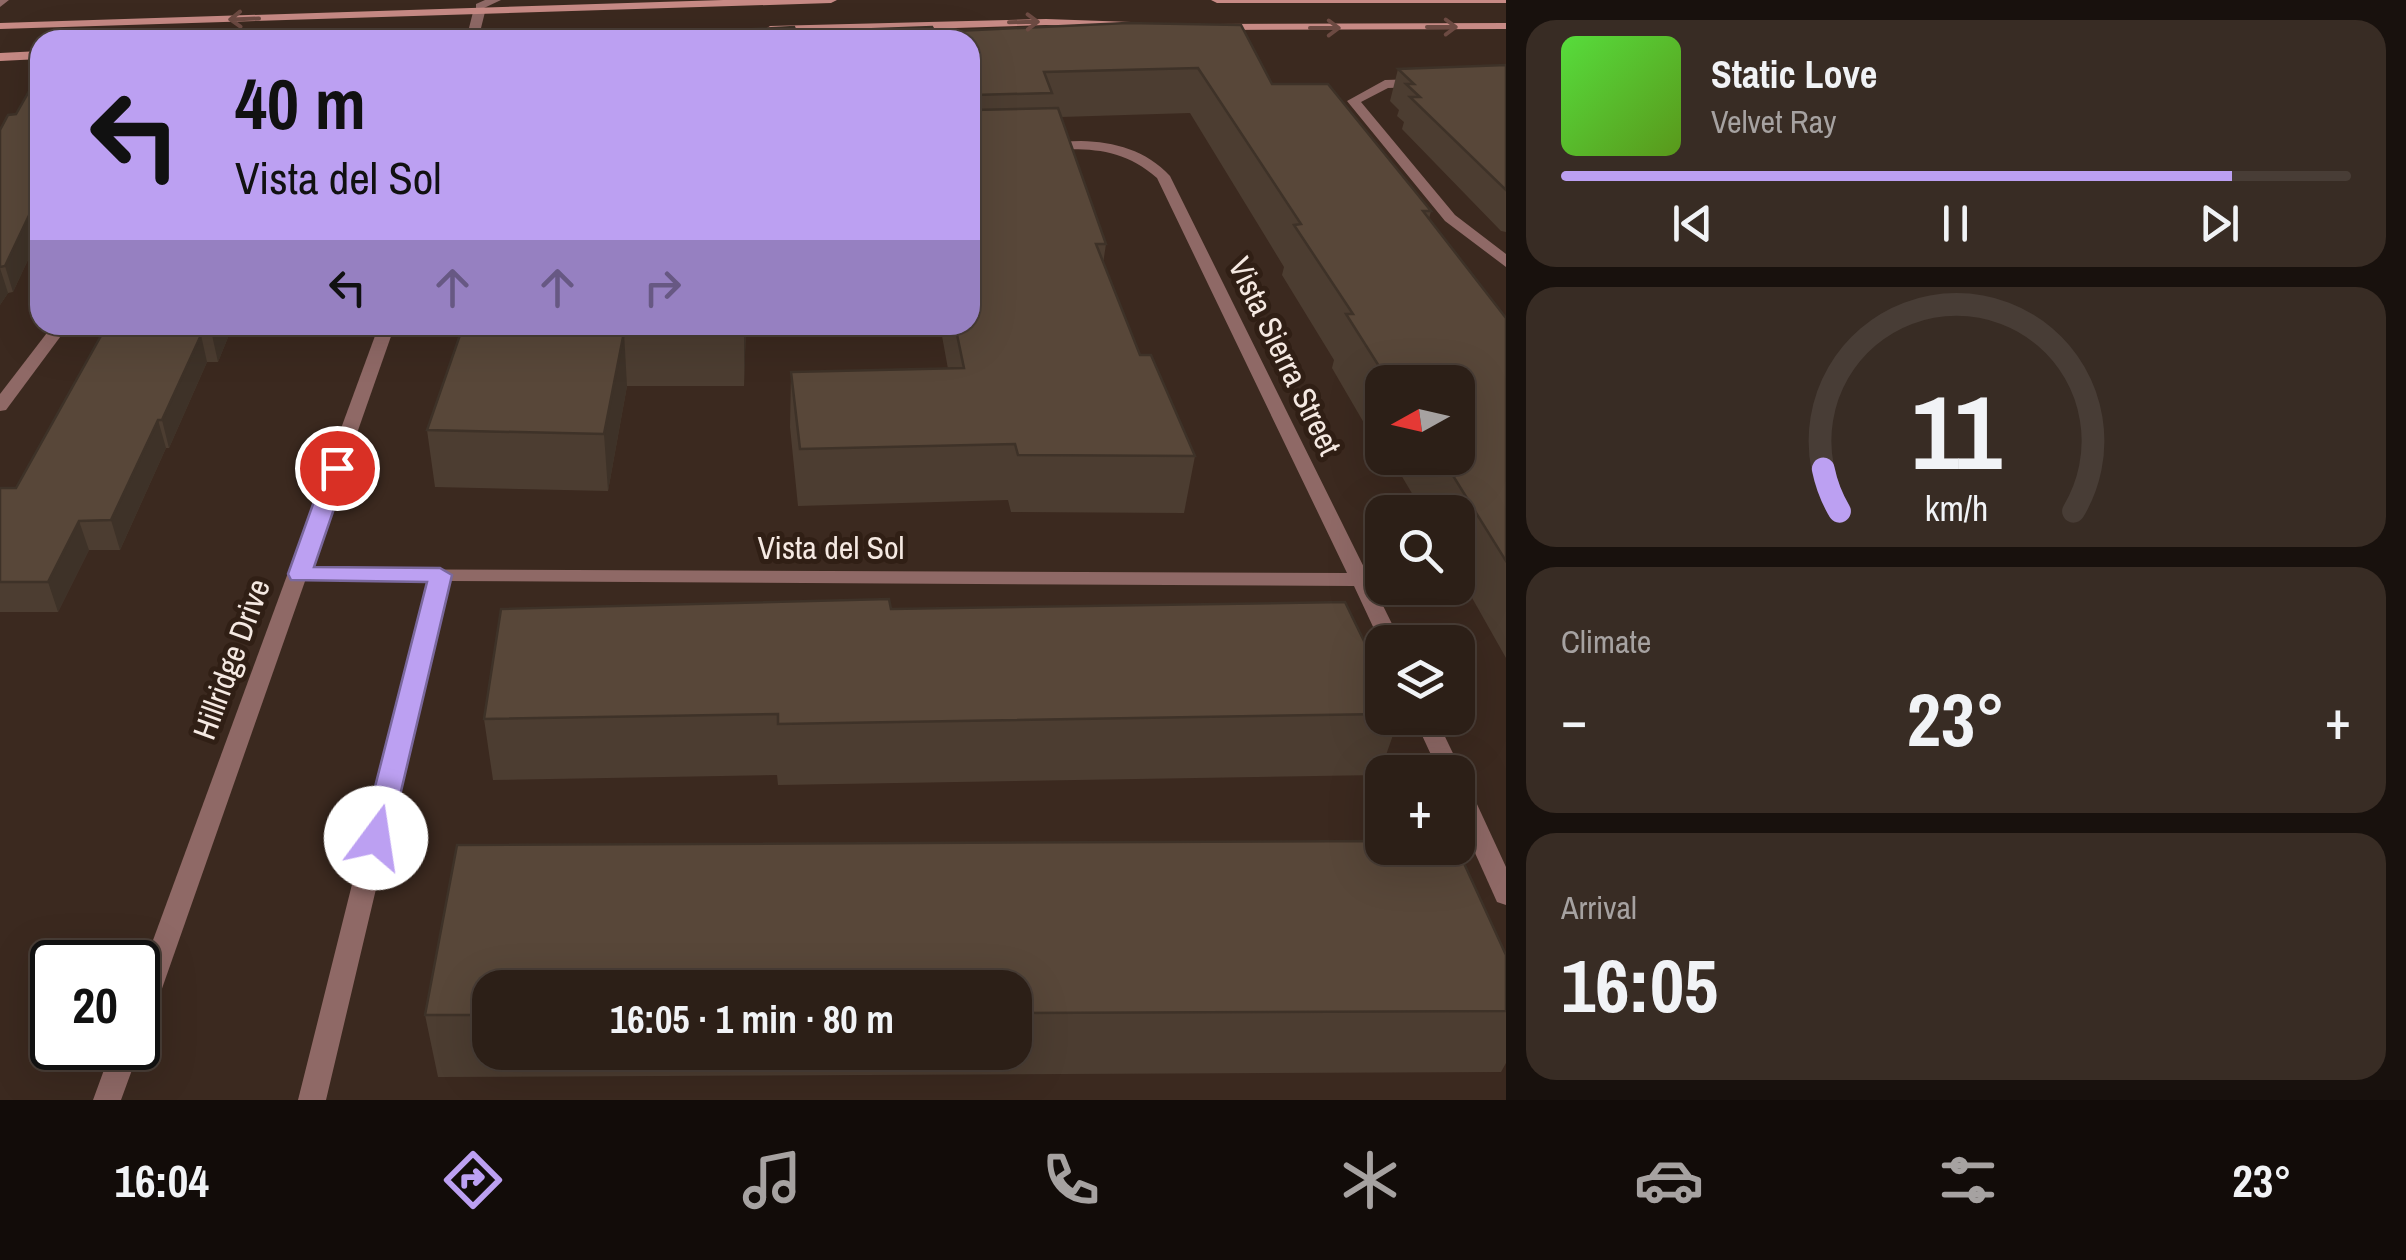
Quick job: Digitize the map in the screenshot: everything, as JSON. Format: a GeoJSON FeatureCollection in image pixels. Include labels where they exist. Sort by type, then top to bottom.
{"type":"FeatureCollection","features":[{"type":"Feature","properties":{"kind":"main road"},"geometry":{"type":"LineString","coordinates":[[0,26],[476,6],[831,0]]}},
{"type":"Feature","properties":{"kind":"main road"},"geometry":{"type":"LineString","coordinates":[[1217,0],[1506,0]]}},
{"type":"Feature","properties":{"kind":"main road"},"geometry":{"type":"LineString","coordinates":[[1496,0],[1506,11]]}},
{"type":"Feature","properties":{"kind":"main road"},"geometry":{"type":"LineString","coordinates":[[780,30],[1046,22],[1142,25]]}},
{"type":"Feature","properties":{"kind":"main road"},"geometry":{"type":"LineString","coordinates":[[1199,26],[1506,26]]}},
{"type":"Feature","properties":{"kind":"main road"},"geometry":{"type":"LineString","coordinates":[[0,56],[30,55]]}},
{"type":"Feature","properties":{"kind":"street"},"geometry":{"type":"LineString","coordinates":[[476,6],[495,0]]}},
{"type":"Feature","properties":{"kind":"street"},"geometry":{"type":"LineString","coordinates":[[1437,83],[1385,84],[1353,101],[1450,218],[1506,262]]}},
{"type":"Feature","properties":{"kind":"street","name":"Vista Sierra Street"},"geometry":{"type":"LineString","coordinates":[[1030,147],[1111,146],[1132,152],[1164,176],[1383,625]]}},
{"type":"Feature","properties":{"kind":"street"},"geometry":{"type":"LineString","coordinates":[[0,406],[53,335]]}},
{"type":"Feature","properties":{"kind":"street","name":"Hillridge Drive"},"geometry":{"type":"LineString","coordinates":[[160,957],[384,335]]}},
{"type":"Feature","properties":{"kind":"street","name":"Vista del Sol"},"geometry":{"type":"LineString","coordinates":[[300,574],[1362,580]]}},
{"type":"Feature","properties":{"kind":"street"},"geometry":{"type":"LineString","coordinates":[[312,1100],[440,575]]}},
{"type":"Feature","properties":{"kind":"street"},"geometry":{"type":"LineString","coordinates":[[1475,827],[1506,895]]}},
{"type":"Feature","properties":{"kind":"street"},"geometry":{"type":"LineString","coordinates":[[107,1100],[118,1070]]}},
{"type":"Feature","properties":{"kind":"building"},"geometry":{"type":"Polygon","coordinates":[[[1127,23],[1241,25],[1272,84],[1328,84],[1431,211],[1423,211],[1506,318],[1506,561],[1475,511],[1475,495],[1465,495],[1453,475],[1475,475],[1475,365],[1378,365],[1346,314],[1353,314],[1294,225],[1301,224],[1198,68],[1044,72],[1052,93],[980,95],[978,30],[1127,23]]]}},
{"type":"Feature","properties":{"kind":"building"},"geometry":{"type":"Polygon","coordinates":[[[794,27],[795,30],[735,30],[794,27]]]}},
{"type":"Feature","properties":{"kind":"building"},"geometry":{"type":"Polygon","coordinates":[[[932,27],[934,30],[850,30],[932,27]]]}},
{"type":"Feature","properties":{"kind":"building"},"geometry":{"type":"Polygon","coordinates":[[[1506,65],[1506,190],[1410,97],[1420,97],[1406,84],[1414,84],[1398,69],[1506,65]]]}},
{"type":"Feature","properties":{"kind":"building"},"geometry":{"type":"Polygon","coordinates":[[[30,90],[30,213],[5,266],[0,267],[0,130],[8,115],[16,114],[30,90]]]}},
{"type":"Feature","properties":{"kind":"building"},"geometry":{"type":"Polygon","coordinates":[[[1058,108],[1106,244],[1096,244],[1140,355],[1151,355],[1195,456],[1018,455],[1015,444],[800,449],[791,372],[964,368],[957,335],[980,335],[980,110],[1058,108]]]}},
{"type":"Feature","properties":{"kind":"building"},"geometry":{"type":"Polygon","coordinates":[[[101,335],[201,335],[111,520],[79,521],[48,582],[0,582],[0,488],[16,488],[101,335]]]}},
{"type":"Feature","properties":{"kind":"building"},"geometry":{"type":"Polygon","coordinates":[[[460,335],[623,335],[604,434],[427,430],[460,335]]]}},
{"type":"Feature","properties":{"kind":"building"},"geometry":{"type":"Polygon","coordinates":[[[889,599],[891,609],[1345,602],[1365,643],[1365,714],[778,724],[778,714],[484,719],[501,609],[889,599]]]}},
{"type":"Feature","properties":{"kind":"building"},"geometry":{"type":"Polygon","coordinates":[[[1365,841],[1365,865],[1465,865],[1506,955],[1506,1011],[1032,1013],[1032,970],[472,970],[472,1015],[425,1015],[457,845],[1365,841]]]}},
{"type":"Feature","properties":{"kind":"route"},"geometry":{"type":"LineString","coordinates":[[337,468],[300,574],[440,575],[376,838]]}}]}
